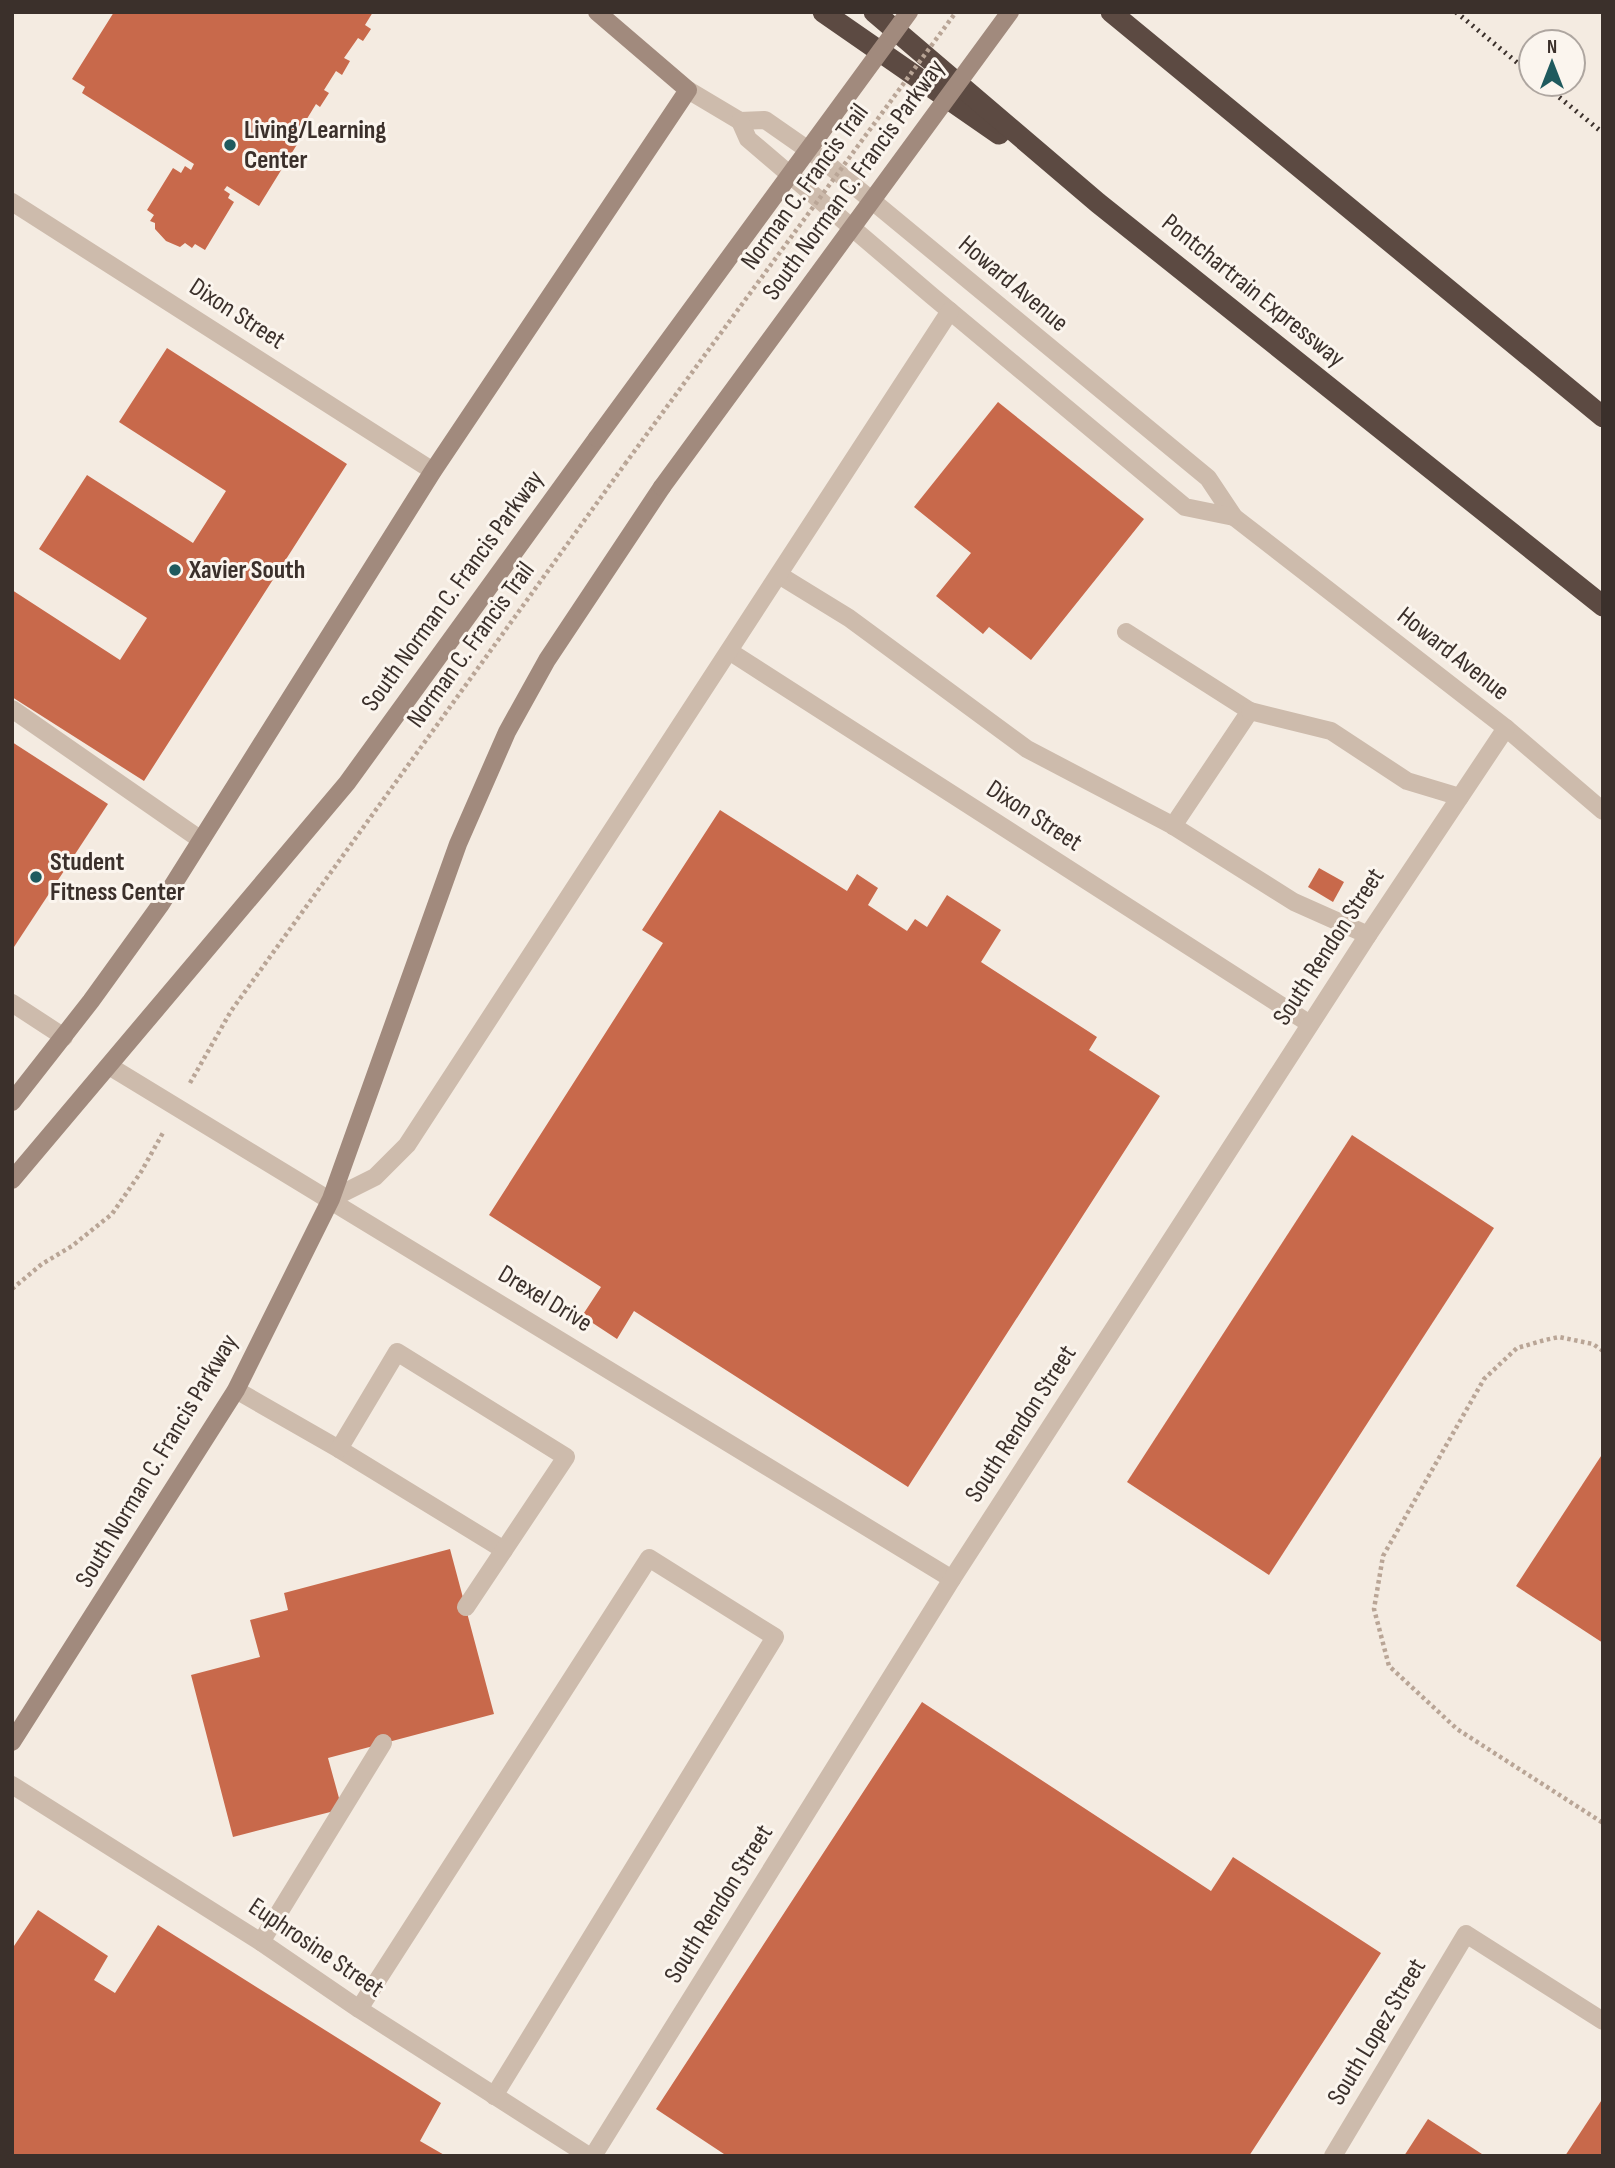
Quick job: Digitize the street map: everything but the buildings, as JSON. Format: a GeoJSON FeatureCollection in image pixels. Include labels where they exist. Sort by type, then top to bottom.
{"type":"FeatureCollection","features":[{"type":"Feature","properties":{"kind":"highway"},"geometry":{"type":"LineString","coordinates":[[823,12],[1098,203]]}},
{"type":"Feature","properties":{"kind":"highway","name":"Pontchartrain Expressway"},"geometry":{"type":"LineString","coordinates":[[874,12],[1098,203],[1603,606]]}},
{"type":"Feature","properties":{"kind":"highway"},"geometry":{"type":"LineString","coordinates":[[1111,12],[1603,417]]}},
{"type":"Feature","properties":{"kind":"street","name":"Howard Avenue"},"geometry":{"type":"LineString","coordinates":[[597,12],[688,90],[740,121],[765,120],[824,161],[1208,478],[1234,517],[1506,728],[1603,811]]}},
{"type":"Feature","properties":{"kind":"street","name":"South Norman C. Francis Parkway"},"geometry":{"type":"LineString","coordinates":[[12,1180],[347,783],[909,12]]}},
{"type":"Feature","properties":{"kind":"street","name":"South Norman C. Francis Parkway"},"geometry":{"type":"LineString","coordinates":[[12,1742],[236,1390],[331,1199],[458,844],[506,732],[547,660],[662,487],[1010,12]]}},
{"type":"Feature","properties":{"kind":"street"},"geometry":{"type":"LineString","coordinates":[[12,1101],[64,1037],[161,904],[433,471],[688,90]]}},
{"type":"Feature","properties":{"kind":"street","name":"Howard Avenue"},"geometry":{"type":"LineString","coordinates":[[740,121],[748,139],[1185,507],[1234,517]]}},
{"type":"Feature","properties":{"kind":"street","name":"Dixon Street"},"geometry":{"type":"LineString","coordinates":[[12,202],[433,471]]}},
{"type":"Feature","properties":{"kind":"street"},"geometry":{"type":"LineString","coordinates":[[331,1199],[374,1177],[407,1145],[950,311]]}},
{"type":"Feature","properties":{"kind":"street"},"geometry":{"type":"LineString","coordinates":[[779,575],[849,618],[1027,749],[1173,826],[1294,901],[1368,935]]}},
{"type":"Feature","properties":{"kind":"street"},"geometry":{"type":"LineString","coordinates":[[1126,632],[1250,711],[1331,731],[1406,781],[1460,797]]}},
{"type":"Feature","properties":{"kind":"street","name":"Dixon Street"},"geometry":{"type":"LineString","coordinates":[[729,651],[1310,1024]]}},
{"type":"Feature","properties":{"kind":"street"},"geometry":{"type":"LineString","coordinates":[[12,709],[201,840]]}},
{"type":"Feature","properties":{"kind":"street"},"geometry":{"type":"LineString","coordinates":[[1173,826],[1250,711]]}},
{"type":"Feature","properties":{"kind":"street","name":"South Rendon Street"},"geometry":{"type":"LineString","coordinates":[[591,2156],[952,1579],[1310,1024],[1506,728]]}},
{"type":"Feature","properties":{"kind":"street"},"geometry":{"type":"LineString","coordinates":[[12,1003],[64,1037]]}},
{"type":"Feature","properties":{"kind":"street","name":"Drexel Drive"},"geometry":{"type":"LineString","coordinates":[[110,1066],[952,1579]]}},
{"type":"Feature","properties":{"kind":"street"},"geometry":{"type":"LineString","coordinates":[[339,1448],[397,1352],[566,1457],[466,1607]]}},
{"type":"Feature","properties":{"kind":"street"},"geometry":{"type":"LineString","coordinates":[[236,1390],[339,1448],[504,1550]]}},
{"type":"Feature","properties":{"kind":"street"},"geometry":{"type":"LineString","coordinates":[[359,2009],[649,1558],[775,1637],[494,2096]]}},
{"type":"Feature","properties":{"kind":"street"},"geometry":{"type":"LineString","coordinates":[[261,1942],[383,1743]]}},
{"type":"Feature","properties":{"kind":"street","name":"Euphrosine Street"},"geometry":{"type":"LineString","coordinates":[[12,1785],[261,1942],[359,2009],[591,2156]]}},
{"type":"Feature","properties":{"kind":"street","name":"South Lopez Street"},"geometry":{"type":"LineString","coordinates":[[1333,2156],[1466,1934],[1603,2021]]}},
{"type":"Feature","properties":{"kind":"path","name":"Norman C. Francis Trail"},"geometry":{"type":"LineString","coordinates":[[12,1289],[112,1214],[141,1172],[231,1011],[625,464],[956,12]]}},
{"type":"Feature","properties":{"kind":"path"},"geometry":{"type":"LineString","coordinates":[[1603,1350],[1593,1344],[1559,1337],[1545,1340],[1517,1348],[1483,1379],[1383,1556],[1374,1609],[1389,1666],[1457,1729],[1603,1824]]}},
{"type":"Feature","properties":{"kind":"railway"},"geometry":{"type":"LineString","coordinates":[[1456,12],[1517,62]]}},
{"type":"Feature","properties":{"kind":"railway"},"geometry":{"type":"LineString","coordinates":[[1560,98],[1603,133]]}},
{"type":"Feature","properties":{"kind":"place","name":"Living/Learning Center"},"geometry":{"type":"Point","coordinates":[230,145]}},
{"type":"Feature","properties":{"kind":"place","name":"Xavier South"},"geometry":{"type":"Point","coordinates":[175,570]}},
{"type":"Feature","properties":{"kind":"place","name":"Student Fitness Center"},"geometry":{"type":"Point","coordinates":[36,877]}}]}
